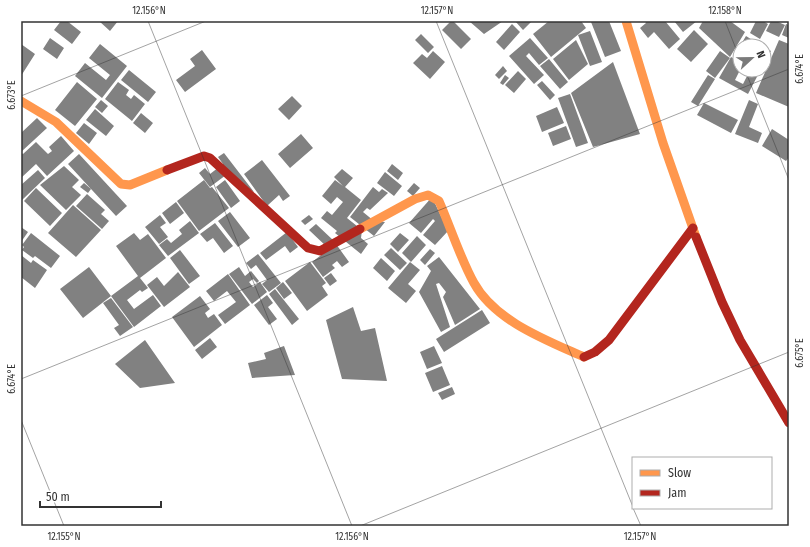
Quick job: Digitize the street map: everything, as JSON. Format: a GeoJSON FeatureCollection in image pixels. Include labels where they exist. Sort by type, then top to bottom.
{"type":"FeatureCollection","features":[{"type":"Feature","properties":{"kind":"street"},"geometry":{"type":"LineString","coordinates":[[626,21],[672,170],[706,265],[740,341],[789,423]]}},
{"type":"Feature","properties":{"kind":"street"},"geometry":{"type":"LineString","coordinates":[[21,101],[56,122],[121,184],[130,185],[204,156],[210,158],[308,248],[320,251],[415,199],[428,195],[440,201],[474,283],[491,305],[532,334],[585,358],[609,340],[693,228]]}},
{"type":"Feature","properties":{"kind":"building"},"geometry":{"type":"Polygon","coordinates":[[[61,21],[67,21],[81,32],[72,44],[54,30],[61,21]]]}},
{"type":"Feature","properties":{"kind":"building"},"geometry":{"type":"Polygon","coordinates":[[[99,21],[118,21],[110,31],[99,21]]]}},
{"type":"Feature","properties":{"kind":"building"},"geometry":{"type":"Polygon","coordinates":[[[451,21],[453,21],[471,39],[461,49],[442,30],[451,21]]]}},
{"type":"Feature","properties":{"kind":"building"},"geometry":{"type":"Polygon","coordinates":[[[469,21],[503,21],[484,34],[469,21]]]}},
{"type":"Feature","properties":{"kind":"building"},"geometry":{"type":"Polygon","coordinates":[[[515,21],[532,21],[523,30],[515,21]]]}},
{"type":"Feature","properties":{"kind":"building"},"geometry":{"type":"Polygon","coordinates":[[[549,21],[581,21],[586,28],[551,57],[533,34],[549,21]]]}},
{"type":"Feature","properties":{"kind":"building"},"geometry":{"type":"Polygon","coordinates":[[[609,21],[621,51],[605,57],[591,22],[609,21]]]}},
{"type":"Feature","properties":{"kind":"building"},"geometry":{"type":"Polygon","coordinates":[[[645,21],[665,21],[680,39],[669,49],[654,32],[648,38],[640,28],[646,23],[645,21]]]}},
{"type":"Feature","properties":{"kind":"building"},"geometry":{"type":"Polygon","coordinates":[[[674,21],[697,21],[683,32],[674,21]]]}},
{"type":"Feature","properties":{"kind":"building"},"geometry":{"type":"Polygon","coordinates":[[[703,21],[730,21],[745,32],[741,38],[732,38],[732,54],[730,57],[699,28],[703,21]]]}},
{"type":"Feature","properties":{"kind":"building"},"geometry":{"type":"Polygon","coordinates":[[[756,21],[763,21],[768,24],[761,38],[750,33],[756,21]]]}},
{"type":"Feature","properties":{"kind":"building"},"geometry":{"type":"Polygon","coordinates":[[[771,21],[776,21],[785,25],[779,37],[766,31],[771,21]]]}},
{"type":"Feature","properties":{"kind":"building"},"geometry":{"type":"Polygon","coordinates":[[[512,24],[520,32],[504,50],[496,42],[512,24]]]}},
{"type":"Feature","properties":{"kind":"building"},"geometry":{"type":"Polygon","coordinates":[[[786,24],[789,25],[789,38],[782,35],[786,24]]]}},
{"type":"Feature","properties":{"kind":"building"},"geometry":{"type":"Polygon","coordinates":[[[694,30],[708,44],[691,62],[677,49],[694,30]]]}},
{"type":"Feature","properties":{"kind":"building"},"geometry":{"type":"Polygon","coordinates":[[[590,31],[602,62],[590,66],[578,35],[590,31]]]}},
{"type":"Feature","properties":{"kind":"building"},"geometry":{"type":"Polygon","coordinates":[[[421,34],[434,47],[428,53],[415,40],[421,34]]]}},
{"type":"Feature","properties":{"kind":"building"},"geometry":{"type":"Polygon","coordinates":[[[50,38],[64,48],[57,59],[43,49],[50,38]]]}},
{"type":"Feature","properties":{"kind":"building"},"geometry":{"type":"Polygon","coordinates":[[[530,38],[548,58],[539,65],[529,53],[526,56],[544,75],[534,84],[509,56],[530,38]]]}},
{"type":"Feature","properties":{"kind":"building"},"geometry":{"type":"Polygon","coordinates":[[[576,40],[588,64],[569,80],[553,59],[576,40]]]}},
{"type":"Feature","properties":{"kind":"building"},"geometry":{"type":"Polygon","coordinates":[[[779,40],[789,44],[789,107],[756,93],[763,78],[772,78],[772,56],[779,40]]]}},
{"type":"Feature","properties":{"kind":"building"},"geometry":{"type":"Polygon","coordinates":[[[21,44],[35,54],[21,76],[21,44]]]}},
{"type":"Feature","properties":{"kind":"building"},"geometry":{"type":"Polygon","coordinates":[[[100,44],[127,66],[102,98],[75,76],[85,63],[106,80],[110,75],[89,58],[100,44]]]}},
{"type":"Feature","properties":{"kind":"building"},"geometry":{"type":"Polygon","coordinates":[[[202,50],[216,69],[185,92],[176,80],[195,66],[190,59],[202,50]]]}},
{"type":"Feature","properties":{"kind":"building"},"geometry":{"type":"Polygon","coordinates":[[[433,51],[445,62],[430,79],[413,63],[422,54],[427,58],[433,51]]]}},
{"type":"Feature","properties":{"kind":"building"},"geometry":{"type":"Polygon","coordinates":[[[720,51],[730,58],[715,78],[706,71],[720,51]]]}},
{"type":"Feature","properties":{"kind":"building"},"geometry":{"type":"Polygon","coordinates":[[[731,57],[732,78],[736,78],[735,80],[743,84],[746,78],[756,78],[748,94],[719,78],[731,57]]]}},
{"type":"Feature","properties":{"kind":"building"},"geometry":{"type":"Polygon","coordinates":[[[549,59],[568,82],[560,89],[540,66],[549,59]]]}},
{"type":"Feature","properties":{"kind":"building"},"geometry":{"type":"Polygon","coordinates":[[[613,62],[640,134],[593,147],[571,93],[613,62]]]}},
{"type":"Feature","properties":{"kind":"building"},"geometry":{"type":"Polygon","coordinates":[[[503,66],[507,71],[499,79],[495,75],[503,66]]]}},
{"type":"Feature","properties":{"kind":"building"},"geometry":{"type":"Polygon","coordinates":[[[129,70],[156,92],[148,102],[121,80],[129,70]]]}},
{"type":"Feature","properties":{"kind":"building"},"geometry":{"type":"Polygon","coordinates":[[[518,71],[526,79],[514,93],[505,85],[518,71]]]}},
{"type":"Feature","properties":{"kind":"building"},"geometry":{"type":"Polygon","coordinates":[[[505,75],[509,78],[503,85],[500,83],[505,75]]]}},
{"type":"Feature","properties":{"kind":"building"},"geometry":{"type":"Polygon","coordinates":[[[708,75],[715,79],[698,106],[691,102],[708,75]]]}},
{"type":"Feature","properties":{"kind":"building"},"geometry":{"type":"Polygon","coordinates":[[[542,81],[555,95],[550,100],[537,85],[542,81]]]}},
{"type":"Feature","properties":{"kind":"building"},"geometry":{"type":"Polygon","coordinates":[[[77,82],[97,99],[75,126],[55,110],[77,82]]]}},
{"type":"Feature","properties":{"kind":"building"},"geometry":{"type":"Polygon","coordinates":[[[118,82],[129,90],[126,95],[131,99],[134,95],[145,104],[132,121],[105,99],[118,82]]]}},
{"type":"Feature","properties":{"kind":"building"},"geometry":{"type":"Polygon","coordinates":[[[570,94],[588,143],[576,147],[558,98],[570,94]]]}},
{"type":"Feature","properties":{"kind":"building"},"geometry":{"type":"Polygon","coordinates":[[[292,96],[302,106],[289,120],[278,109],[292,96]]]}},
{"type":"Feature","properties":{"kind":"building"},"geometry":{"type":"Polygon","coordinates":[[[101,100],[108,106],[102,113],[95,107],[101,100]]]}},
{"type":"Feature","properties":{"kind":"building"},"geometry":{"type":"Polygon","coordinates":[[[749,100],[758,104],[749,127],[762,133],[758,143],[735,134],[749,100]]]}},
{"type":"Feature","properties":{"kind":"building"},"geometry":{"type":"Polygon","coordinates":[[[704,103],[738,120],[731,133],[697,115],[704,103]]]}},
{"type":"Feature","properties":{"kind":"building"},"geometry":{"type":"Polygon","coordinates":[[[557,107],[564,123],[542,132],[536,116],[557,107]]]}},
{"type":"Feature","properties":{"kind":"building"},"geometry":{"type":"Polygon","coordinates":[[[95,109],[114,126],[106,136],[86,120],[95,109]]]}},
{"type":"Feature","properties":{"kind":"building"},"geometry":{"type":"Polygon","coordinates":[[[141,113],[153,123],[145,133],[133,123],[141,113]]]}},
{"type":"Feature","properties":{"kind":"building"},"geometry":{"type":"Polygon","coordinates":[[[37,118],[47,128],[21,152],[21,133],[37,118]]]}},
{"type":"Feature","properties":{"kind":"building"},"geometry":{"type":"Polygon","coordinates":[[[84,123],[97,133],[89,144],[76,133],[84,123]]]}},
{"type":"Feature","properties":{"kind":"building"},"geometry":{"type":"Polygon","coordinates":[[[566,126],[571,139],[553,146],[548,133],[566,126]]]}},
{"type":"Feature","properties":{"kind":"building"},"geometry":{"type":"Polygon","coordinates":[[[772,129],[789,140],[789,157],[786,161],[762,146],[772,129]]]}},
{"type":"Feature","properties":{"kind":"building"},"geometry":{"type":"Polygon","coordinates":[[[301,134],[313,148],[290,168],[278,154],[301,134]]]}},
{"type":"Feature","properties":{"kind":"building"},"geometry":{"type":"Polygon","coordinates":[[[61,136],[74,151],[47,176],[36,164],[21,178],[21,153],[23,154],[36,142],[48,154],[52,151],[49,147],[61,136]]]}},
{"type":"Feature","properties":{"kind":"building"},"geometry":{"type":"Polygon","coordinates":[[[224,153],[254,192],[226,175],[210,187],[199,173],[205,168],[210,174],[223,164],[218,157],[224,153]]]}},
{"type":"Feature","properties":{"kind":"building"},"geometry":{"type":"Polygon","coordinates":[[[79,154],[127,206],[116,216],[68,164],[79,154]]]}},
{"type":"Feature","properties":{"kind":"building"},"geometry":{"type":"Polygon","coordinates":[[[262,160],[290,196],[283,201],[279,195],[267,206],[244,174],[262,160]]]}},
{"type":"Feature","properties":{"kind":"building"},"geometry":{"type":"Polygon","coordinates":[[[392,164],[403,173],[398,180],[387,171],[392,164]]]}},
{"type":"Feature","properties":{"kind":"building"},"geometry":{"type":"Polygon","coordinates":[[[64,166],[79,180],[72,187],[81,195],[66,210],[40,185],[64,166]]]}},
{"type":"Feature","properties":{"kind":"building"},"geometry":{"type":"Polygon","coordinates":[[[342,169],[353,178],[345,187],[361,200],[347,218],[362,230],[361,238],[368,244],[361,254],[335,233],[337,231],[321,218],[327,211],[332,215],[343,202],[337,197],[331,204],[322,196],[335,180],[343,186],[334,177],[342,169]]]}},
{"type":"Feature","properties":{"kind":"building"},"geometry":{"type":"Polygon","coordinates":[[[38,170],[45,178],[21,201],[21,185],[38,170]]]}},
{"type":"Feature","properties":{"kind":"building"},"geometry":{"type":"Polygon","coordinates":[[[385,172],[402,186],[394,196],[377,183],[385,172]]]}},
{"type":"Feature","properties":{"kind":"building"},"geometry":{"type":"Polygon","coordinates":[[[204,180],[210,188],[212,187],[229,208],[199,231],[177,201],[204,180]]]}},
{"type":"Feature","properties":{"kind":"building"},"geometry":{"type":"Polygon","coordinates":[[[225,180],[240,201],[231,208],[216,187],[225,180]]]}},
{"type":"Feature","properties":{"kind":"building"},"geometry":{"type":"Polygon","coordinates":[[[84,183],[91,189],[88,193],[80,187],[84,183]]]}},
{"type":"Feature","properties":{"kind":"building"},"geometry":{"type":"Polygon","coordinates":[[[414,183],[420,188],[413,196],[407,191],[414,183]]]}},
{"type":"Feature","properties":{"kind":"building"},"geometry":{"type":"Polygon","coordinates":[[[373,187],[379,192],[382,189],[388,193],[370,210],[367,208],[363,212],[374,221],[385,222],[374,236],[350,217],[373,187]]]}},
{"type":"Feature","properties":{"kind":"building"},"geometry":{"type":"Polygon","coordinates":[[[36,188],[62,213],[50,226],[24,201],[36,188]]]}},
{"type":"Feature","properties":{"kind":"building"},"geometry":{"type":"Polygon","coordinates":[[[87,194],[105,210],[101,214],[109,221],[102,229],[76,206],[87,194]]]}},
{"type":"Feature","properties":{"kind":"building"},"geometry":{"type":"Polygon","coordinates":[[[432,197],[448,231],[435,245],[423,235],[435,221],[433,219],[421,233],[409,223],[432,197]]]}},
{"type":"Feature","properties":{"kind":"building"},"geometry":{"type":"Polygon","coordinates":[[[176,202],[184,213],[170,224],[162,213],[176,202]]]}},
{"type":"Feature","properties":{"kind":"building"},"geometry":{"type":"Polygon","coordinates":[[[73,205],[101,230],[76,257],[48,233],[73,205]]]}},
{"type":"Feature","properties":{"kind":"building"},"geometry":{"type":"Polygon","coordinates":[[[230,212],[250,238],[238,247],[218,221],[230,212]]]}},
{"type":"Feature","properties":{"kind":"building"},"geometry":{"type":"Polygon","coordinates":[[[160,215],[166,223],[160,227],[168,237],[159,244],[145,227],[160,215]]]}},
{"type":"Feature","properties":{"kind":"building"},"geometry":{"type":"Polygon","coordinates":[[[309,215],[313,219],[305,225],[301,221],[309,215]]]}},
{"type":"Feature","properties":{"kind":"building"},"geometry":{"type":"Polygon","coordinates":[[[190,221],[199,233],[168,256],[159,245],[167,239],[171,243],[182,234],[179,230],[190,221]]]}},
{"type":"Feature","properties":{"kind":"building"},"geometry":{"type":"Polygon","coordinates":[[[215,223],[233,246],[224,253],[213,238],[207,242],[200,234],[215,223]]]}},
{"type":"Feature","properties":{"kind":"building"},"geometry":{"type":"Polygon","coordinates":[[[316,224],[334,241],[328,248],[309,230],[316,224]]]}},
{"type":"Feature","properties":{"kind":"building"},"geometry":{"type":"Polygon","coordinates":[[[21,227],[28,232],[21,242],[21,227]]]}},
{"type":"Feature","properties":{"kind":"building"},"geometry":{"type":"Polygon","coordinates":[[[287,232],[298,247],[290,253],[285,246],[266,260],[260,253],[287,232]]]}},
{"type":"Feature","properties":{"kind":"building"},"geometry":{"type":"Polygon","coordinates":[[[31,233],[60,256],[51,268],[35,256],[33,258],[22,250],[24,247],[22,245],[31,233]]]}},
{"type":"Feature","properties":{"kind":"building"},"geometry":{"type":"Polygon","coordinates":[[[134,233],[140,240],[148,234],[166,258],[140,278],[148,288],[142,292],[140,290],[127,300],[134,309],[153,295],[161,306],[134,327],[111,296],[138,276],[116,246],[134,233]]]}},
{"type":"Feature","properties":{"kind":"building"},"geometry":{"type":"Polygon","coordinates":[[[400,233],[409,240],[398,252],[390,244],[400,233]]]}},
{"type":"Feature","properties":{"kind":"building"},"geometry":{"type":"Polygon","coordinates":[[[417,236],[426,245],[411,262],[402,253],[417,236]]]}},
{"type":"Feature","properties":{"kind":"building"},"geometry":{"type":"Polygon","coordinates":[[[336,244],[349,262],[342,267],[337,261],[332,265],[335,268],[323,277],[312,262],[336,244]]]}},
{"type":"Feature","properties":{"kind":"building"},"geometry":{"type":"Polygon","coordinates":[[[391,248],[407,263],[400,270],[384,255],[391,248]]]}},
{"type":"Feature","properties":{"kind":"building"},"geometry":{"type":"Polygon","coordinates":[[[430,249],[435,253],[425,265],[420,260],[430,249]]]}},
{"type":"Feature","properties":{"kind":"building"},"geometry":{"type":"Polygon","coordinates":[[[180,250],[200,276],[189,284],[170,258],[180,250]]]}},
{"type":"Feature","properties":{"kind":"building"},"geometry":{"type":"Polygon","coordinates":[[[258,254],[281,283],[269,292],[262,284],[267,280],[256,265],[251,269],[246,263],[258,254]]]}},
{"type":"Feature","properties":{"kind":"building"},"geometry":{"type":"Polygon","coordinates":[[[21,255],[31,263],[33,260],[47,270],[35,288],[21,277],[21,255]]]}},
{"type":"Feature","properties":{"kind":"building"},"geometry":{"type":"Polygon","coordinates":[[[439,257],[480,309],[455,325],[443,297],[446,292],[439,283],[436,284],[450,327],[441,332],[419,292],[431,271],[427,266],[439,257]]]}},
{"type":"Feature","properties":{"kind":"building"},"geometry":{"type":"Polygon","coordinates":[[[381,258],[395,271],[387,281],[373,268],[381,258]]]}},
{"type":"Feature","properties":{"kind":"building"},"geometry":{"type":"Polygon","coordinates":[[[310,262],[326,283],[322,286],[328,295],[307,311],[285,281],[310,262]]]}},
{"type":"Feature","properties":{"kind":"building"},"geometry":{"type":"Polygon","coordinates":[[[410,262],[420,270],[408,284],[416,291],[406,303],[388,288],[410,262]]]}},
{"type":"Feature","properties":{"kind":"building"},"geometry":{"type":"Polygon","coordinates":[[[89,267],[111,296],[83,318],[60,289],[89,267]]]}},
{"type":"Feature","properties":{"kind":"building"},"geometry":{"type":"Polygon","coordinates":[[[239,267],[245,276],[251,271],[259,281],[257,283],[253,279],[249,282],[253,287],[260,282],[267,292],[252,304],[229,274],[239,267]]]}},
{"type":"Feature","properties":{"kind":"building"},"geometry":{"type":"Polygon","coordinates":[[[178,272],[190,287],[164,307],[147,285],[157,277],[164,286],[178,272]]]}},
{"type":"Feature","properties":{"kind":"building"},"geometry":{"type":"Polygon","coordinates":[[[331,273],[337,281],[330,286],[324,278],[331,273]]]}},
{"type":"Feature","properties":{"kind":"building"},"geometry":{"type":"Polygon","coordinates":[[[228,274],[250,305],[225,324],[218,315],[236,302],[227,291],[214,301],[206,291],[228,274]]]}},
{"type":"Feature","properties":{"kind":"building"},"geometry":{"type":"Polygon","coordinates":[[[283,282],[292,293],[284,299],[276,288],[283,282]]]}},
{"type":"Feature","properties":{"kind":"building"},"geometry":{"type":"Polygon","coordinates":[[[275,289],[299,319],[292,325],[269,294],[275,289]]]}},
{"type":"Feature","properties":{"kind":"building"},"geometry":{"type":"Polygon","coordinates":[[[267,295],[273,303],[268,307],[277,319],[269,325],[254,305],[267,295]]]}},
{"type":"Feature","properties":{"kind":"building"},"geometry":{"type":"Polygon","coordinates":[[[200,296],[210,309],[205,313],[208,318],[214,314],[222,325],[194,347],[172,317],[200,296]]]}},
{"type":"Feature","properties":{"kind":"building"},"geometry":{"type":"Polygon","coordinates":[[[111,298],[133,327],[120,336],[114,328],[119,325],[103,303],[111,298]]]}},
{"type":"Feature","properties":{"kind":"building"},"geometry":{"type":"Polygon","coordinates":[[[353,307],[361,331],[375,328],[387,381],[342,379],[326,320],[353,307]]]}},
{"type":"Feature","properties":{"kind":"building"},"geometry":{"type":"Polygon","coordinates":[[[482,310],[490,323],[444,352],[436,339],[482,310]]]}},
{"type":"Feature","properties":{"kind":"building"},"geometry":{"type":"Polygon","coordinates":[[[210,338],[217,347],[202,359],[195,350],[210,338]]]}},
{"type":"Feature","properties":{"kind":"building"},"geometry":{"type":"Polygon","coordinates":[[[145,340],[175,383],[140,388],[115,364],[145,340]]]}},
{"type":"Feature","properties":{"kind":"building"},"geometry":{"type":"Polygon","coordinates":[[[284,346],[295,375],[252,378],[248,363],[266,359],[264,353],[284,346]]]}},
{"type":"Feature","properties":{"kind":"building"},"geometry":{"type":"Polygon","coordinates":[[[434,346],[442,363],[427,369],[420,352],[434,346]]]}},
{"type":"Feature","properties":{"kind":"building"},"geometry":{"type":"Polygon","coordinates":[[[442,366],[450,385],[433,392],[425,373],[442,366]]]}},
{"type":"Feature","properties":{"kind":"building"},"geometry":{"type":"Polygon","coordinates":[[[452,387],[455,394],[442,400],[438,393],[452,387]]]}},
{"type":"Feature","properties":{"kind":"traffic: slow"},"geometry":{"type":"LineString","coordinates":[[626,21],[663,143],[696,237]]}},
{"type":"Feature","properties":{"kind":"traffic: slow"},"geometry":{"type":"LineString","coordinates":[[21,101],[56,122],[121,184],[130,185],[167,170]]}},
{"type":"Feature","properties":{"kind":"traffic: slow"},"geometry":{"type":"LineString","coordinates":[[360,229],[415,199],[428,195],[439,201],[465,264],[474,283],[483,296],[508,319],[538,336],[584,357]]}},
{"type":"Feature","properties":{"kind":"traffic: jam"},"geometry":{"type":"LineString","coordinates":[[167,170],[204,156],[210,158],[308,248],[320,251],[360,229]]}},
{"type":"Feature","properties":{"kind":"traffic: jam"},"geometry":{"type":"LineString","coordinates":[[584,357],[595,352],[609,340],[693,228]]}},
{"type":"Feature","properties":{"kind":"traffic: jam"},"geometry":{"type":"LineString","coordinates":[[696,237],[722,302],[740,340],[789,423]]}}]}
